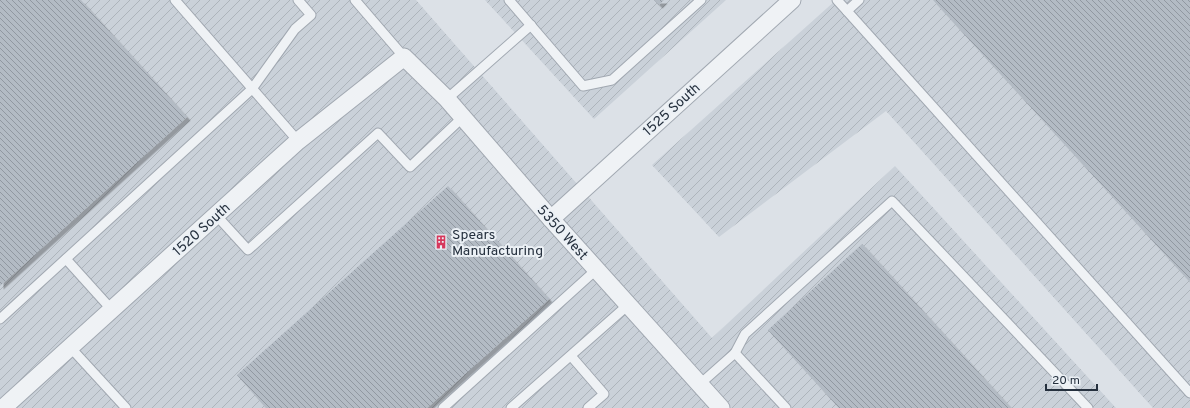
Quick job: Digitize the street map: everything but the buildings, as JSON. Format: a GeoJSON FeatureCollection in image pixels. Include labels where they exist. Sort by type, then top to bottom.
{"type":"FeatureCollection","features":[{"type":"Feature","properties":{"kind":"street","name":"1525 South"},"geometry":{"type":"LineString","coordinates":[[551,219],[792,0]]}},
{"type":"Feature","properties":{"kind":"street","name":"5350 West"},"geometry":{"type":"LineString","coordinates":[[404,57],[447,99],[551,219],[721,408]]}},
{"type":"Feature","properties":{"kind":"street","name":"1520 South"},"geometry":{"type":"LineString","coordinates":[[3,408],[298,141],[404,57]]}},
{"type":"Feature","properties":{"kind":"lane"},"geometry":{"type":"LineString","coordinates":[[175,0],[298,141]]}},
{"type":"Feature","properties":{"kind":"lane"},"geometry":{"type":"LineString","coordinates":[[0,319],[252,89],[295,30],[311,15],[298,0]]}},
{"type":"Feature","properties":{"kind":"lane"},"geometry":{"type":"LineString","coordinates":[[355,0],[404,57]]}},
{"type":"Feature","properties":{"kind":"lane"},"geometry":{"type":"LineString","coordinates":[[509,0],[583,86],[612,80],[701,0]]}},
{"type":"Feature","properties":{"kind":"lane"},"geometry":{"type":"LineString","coordinates":[[837,0],[1190,393]]}},
{"type":"Feature","properties":{"kind":"lane"},"geometry":{"type":"LineString","coordinates":[[847,11],[859,0]]}},
{"type":"Feature","properties":{"kind":"lane"},"geometry":{"type":"LineString","coordinates":[[447,99],[531,25]]}},
{"type":"Feature","properties":{"kind":"lane"},"geometry":{"type":"LineString","coordinates":[[216,215],[248,250],[378,133],[410,167],[463,118]]}},
{"type":"Feature","properties":{"kind":"lane"},"geometry":{"type":"LineString","coordinates":[[700,384],[735,353],[745,334],[892,201],[1088,408]]}},
{"type":"Feature","properties":{"kind":"lane"},"geometry":{"type":"LineString","coordinates":[[66,259],[112,310]]}},
{"type":"Feature","properties":{"kind":"lane"},"geometry":{"type":"LineString","coordinates":[[443,408],[597,269]]}},
{"type":"Feature","properties":{"kind":"lane"},"geometry":{"type":"LineString","coordinates":[[511,408],[628,305]]}},
{"type":"Feature","properties":{"kind":"lane"},"geometry":{"type":"LineString","coordinates":[[70,347],[126,408]]}},
{"type":"Feature","properties":{"kind":"lane"},"geometry":{"type":"LineString","coordinates":[[735,353],[786,408]]}},
{"type":"Feature","properties":{"kind":"lane"},"geometry":{"type":"LineString","coordinates":[[571,356],[604,394],[588,408]]}},
{"type":"Feature","properties":{"kind":"shaded area"},"geometry":{"type":"Polygon","coordinates":[[[0,0],[416,0],[712,338],[895,166],[1116,408],[0,408],[0,0]]]}},
{"type":"Feature","properties":{"kind":"shaded area"},"geometry":{"type":"Polygon","coordinates":[[[485,0],[726,0],[594,119],[485,0]]]}},
{"type":"Feature","properties":{"kind":"shaded area"},"geometry":{"type":"Polygon","coordinates":[[[836,0],[1190,0],[1190,408],[1153,408],[886,111],[719,237],[652,165],[836,0]]]}},
{"type":"Feature","properties":{"kind":"place","name":"Spears Manufacturing"},"geometry":{"type":"Point","coordinates":[441,242]}}]}
